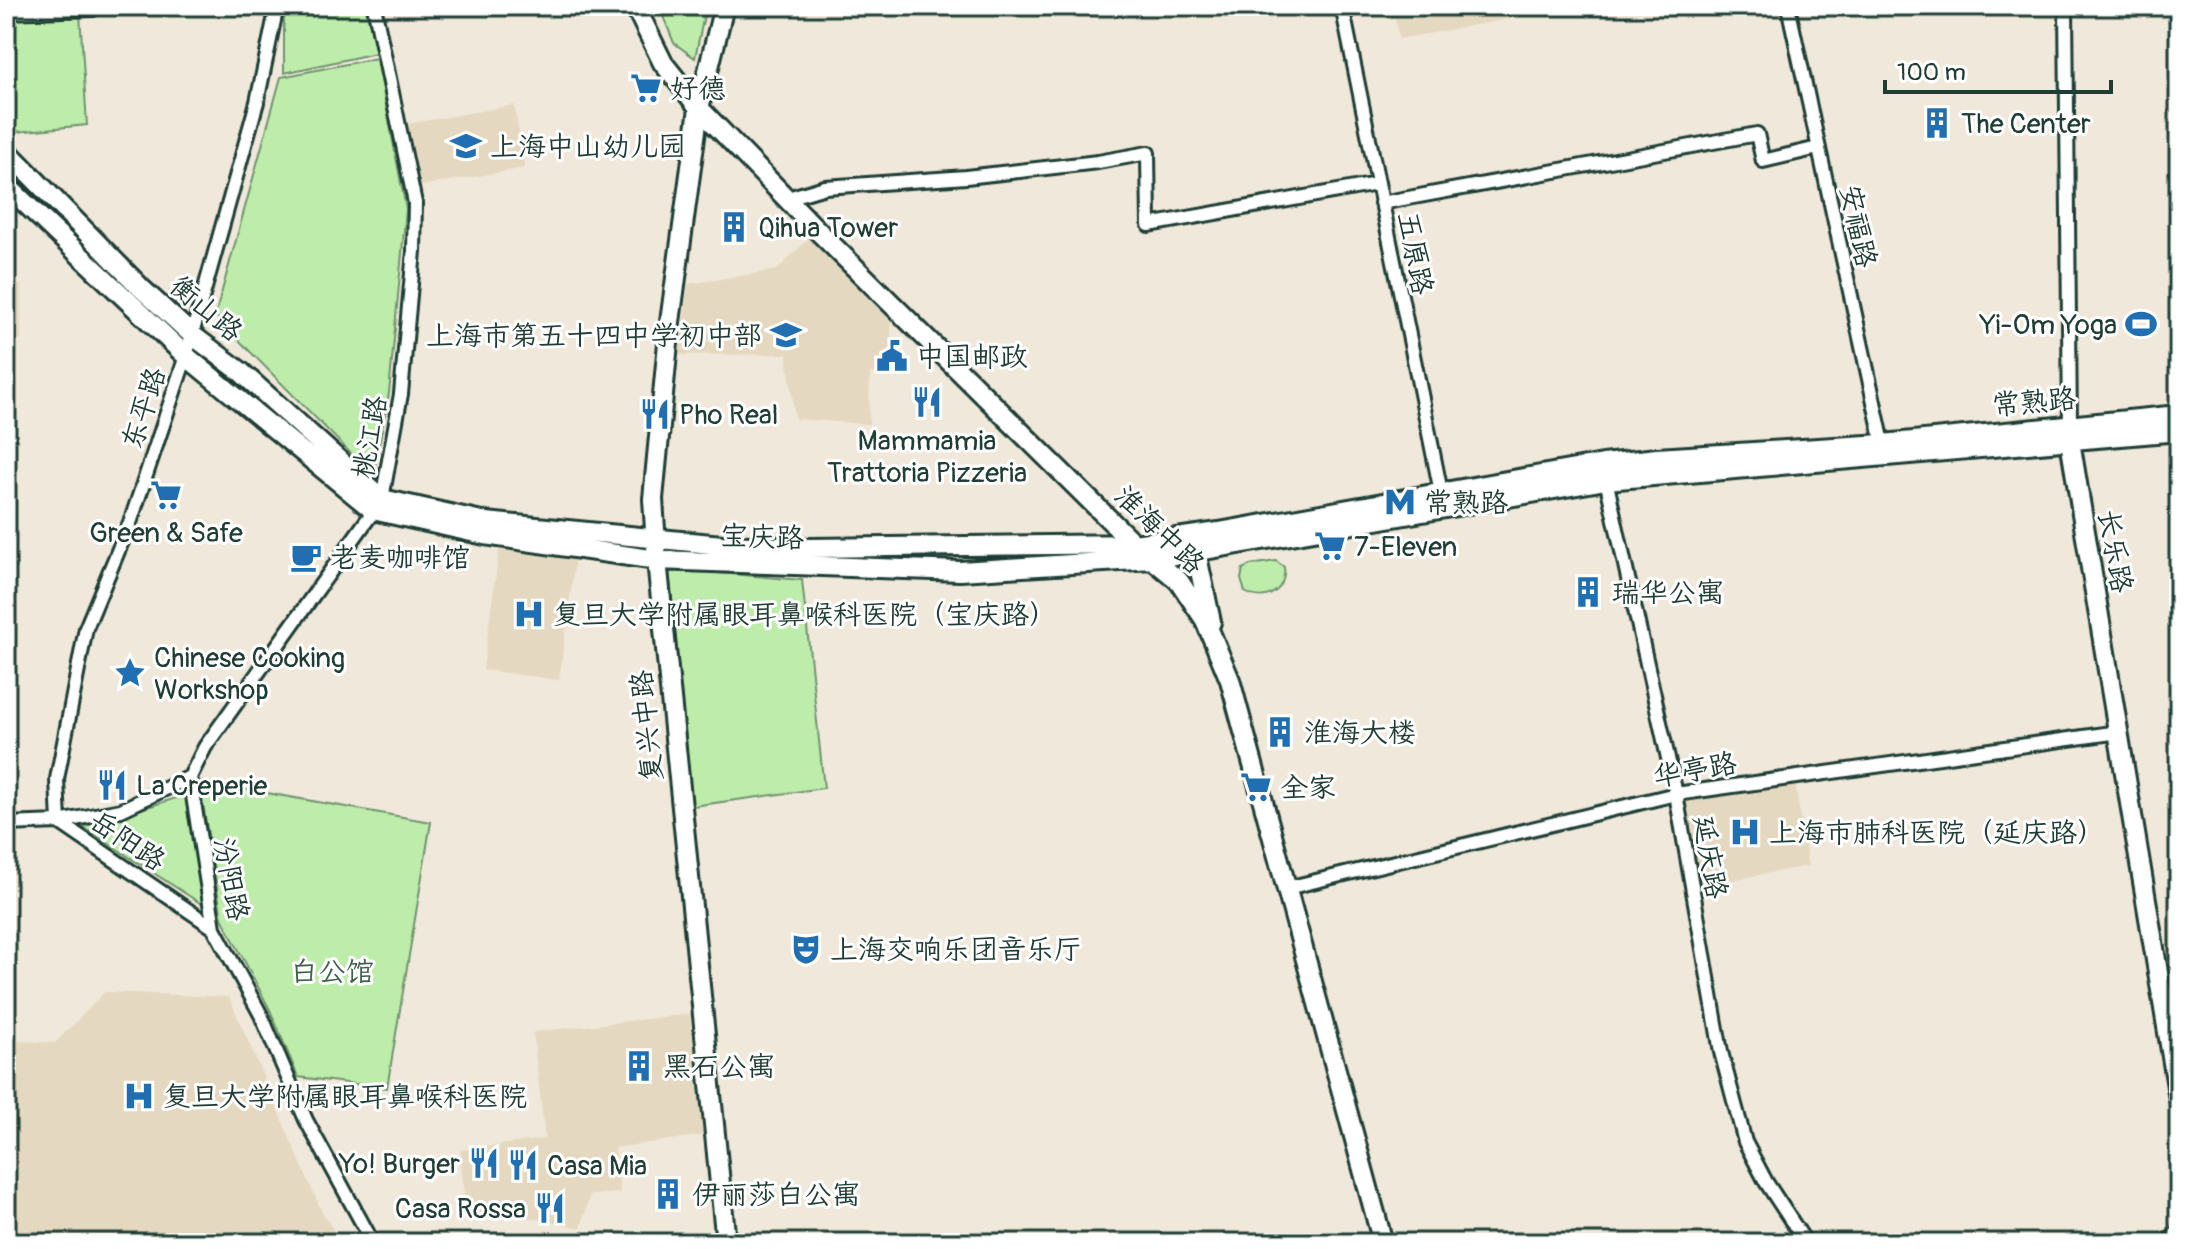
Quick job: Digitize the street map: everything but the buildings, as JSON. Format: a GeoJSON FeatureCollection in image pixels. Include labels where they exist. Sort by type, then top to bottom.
{"type":"FeatureCollection","features":[{"type":"Feature","properties":{"kind":"main road"},"geometry":{"type":"LineString","coordinates":[[6,9],[92,6]]}},
{"type":"Feature","properties":{"kind":"main road","name":"淮海中路"},"geometry":{"type":"LineString","coordinates":[[635,6],[663,63],[699,108],[1134,544],[1179,581],[1205,620],[1230,680],[1383,1243]]}},
{"type":"Feature","properties":{"kind":"main road","name":"复兴中路"},"geometry":{"type":"LineString","coordinates":[[724,6],[699,108],[670,322],[653,499],[726,1243]]}},
{"type":"Feature","properties":{"kind":"main road","name":"衡山路"},"geometry":{"type":"LineString","coordinates":[[6,150],[141,288],[192,335],[240,371],[378,505]]}},
{"type":"Feature","properties":{"kind":"main road","name":"衡山路"},"geometry":{"type":"LineString","coordinates":[[6,185],[186,356],[378,505]]}},
{"type":"Feature","properties":{"kind":"main road","name":"常熟路"},"geometry":{"type":"LineString","coordinates":[[2070,434],[2179,415]]}},
{"type":"Feature","properties":{"kind":"main road","name":"常熟路"},"geometry":{"type":"LineString","coordinates":[[1153,559],[1604,472],[1657,458],[1885,450],[2070,434],[2179,431]]}},
{"type":"Feature","properties":{"kind":"main road","name":"长乐路"},"geometry":{"type":"LineString","coordinates":[[2070,434],[2179,1099]]}},
{"type":"Feature","properties":{"kind":"main road","name":"常熟路"},"geometry":{"type":"LineString","coordinates":[[1134,544],[1443,501]]}},
{"type":"Feature","properties":{"kind":"main road","name":"宝庆路"},"geometry":{"type":"LineString","coordinates":[[378,505],[486,522],[722,545],[809,548],[1134,544]]}},
{"type":"Feature","properties":{"kind":"main road","name":"宝庆路"},"geometry":{"type":"LineString","coordinates":[[378,505],[485,535],[657,560],[960,571],[1153,559]]}},
{"type":"Feature","properties":{"kind":"main road"},"geometry":{"type":"LineString","coordinates":[[1196,552],[1217,648]]}},
{"type":"Feature","properties":{"kind":"street","name":"东平路"},"geometry":{"type":"LineString","coordinates":[[59,822],[57,779],[86,628],[131,520],[186,356],[257,102],[277,6]]}},
{"type":"Feature","properties":{"kind":"street","name":"桃江路"},"geometry":{"type":"LineString","coordinates":[[190,777],[205,747],[378,505],[401,394],[414,251],[415,203],[374,6]]}},
{"type":"Feature","properties":{"kind":"street","name":"五原路"},"geometry":{"type":"LineString","coordinates":[[1342,6],[1443,501]]}},
{"type":"Feature","properties":{"kind":"street","name":"安福路"},"geometry":{"type":"LineString","coordinates":[[1788,6],[1885,450]]}},
{"type":"Feature","properties":{"kind":"street","name":"长乐路"},"geometry":{"type":"LineString","coordinates":[[2066,6],[2070,434]]}},
{"type":"Feature","properties":{"kind":"street"},"geometry":{"type":"LineString","coordinates":[[1381,203],[1757,134],[1763,161],[1818,148]]}},
{"type":"Feature","properties":{"kind":"street"},"geometry":{"type":"LineString","coordinates":[[788,198],[825,187],[966,177],[1148,153],[1149,225],[1377,184]]}},
{"type":"Feature","properties":{"kind":"street","name":"延庆路"},"geometry":{"type":"LineString","coordinates":[[1604,472],[1676,794],[1721,1052],[1745,1142],[1773,1194],[1806,1243]]}},
{"type":"Feature","properties":{"kind":"street","name":"华亭路"},"geometry":{"type":"LineString","coordinates":[[1287,888],[1676,794],[2119,732]]}},
{"type":"Feature","properties":{"kind":"street"},"geometry":{"type":"LineString","coordinates":[[59,822],[121,810],[190,777]]}},
{"type":"Feature","properties":{"kind":"street","name":"汾阳路"},"geometry":{"type":"LineString","coordinates":[[190,777],[214,928],[261,1015],[306,1120],[373,1243]]}},
{"type":"Feature","properties":{"kind":"street","name":"岳阳路"},"geometry":{"type":"LineString","coordinates":[[6,824],[59,822],[214,928]]}},
{"type":"Feature","properties":{"kind":"street"},"geometry":{"type":"LineString","coordinates":[[2167,1243],[2179,1230]]}},
{"type":"Feature","properties":{"kind":"shaded area"},"geometry":{"type":"Polygon","coordinates":[[[1383,6],[1518,6],[1520,17],[1399,39],[1395,18],[1385,19],[1383,6]]]}},
{"type":"Feature","properties":{"kind":"shaded area","name":"上海中山幼儿园"},"geometry":{"type":"Polygon","coordinates":[[[514,105],[525,168],[420,186],[407,124],[514,105]]]}},
{"type":"Feature","properties":{"kind":"shaded area","name":"上海市第五十四中学初中部"},"geometry":{"type":"Polygon","coordinates":[[[811,236],[891,317],[891,372],[870,373],[869,424],[795,419],[787,354],[679,355],[688,284],[777,270],[811,236]]]}},
{"type":"Feature","properties":{"kind":"shaded area"},"geometry":{"type":"Polygon","coordinates":[[[6,285],[21,285],[21,339],[6,341],[6,285]]]}},
{"type":"Feature","properties":{"kind":"shaded area","name":"复旦大学附属眼耳鼻喉科医院（宝庆路）"},"geometry":{"type":"Polygon","coordinates":[[[499,550],[575,559],[559,680],[483,670],[499,550]]]}},
{"type":"Feature","properties":{"kind":"shaded area","name":"上海市肺科医院（延庆路）"},"geometry":{"type":"Polygon","coordinates":[[[1795,783],[1808,866],[1698,886],[1681,798],[1795,783]]]}},
{"type":"Feature","properties":{"kind":"shaded area","name":"复旦大学附属眼耳鼻喉科医院"},"geometry":{"type":"Polygon","coordinates":[[[105,992],[229,997],[321,1210],[341,1243],[6,1243],[6,1040],[55,1043],[105,992]]]}},
{"type":"Feature","properties":{"kind":"shaded area"},"geometry":{"type":"Polygon","coordinates":[[[690,1014],[703,1135],[615,1148],[620,1193],[590,1195],[581,1228],[498,1211],[466,1217],[460,1150],[545,1139],[533,1032],[690,1014]]]}},
{"type":"Feature","properties":{"kind":"green space"},"geometry":{"type":"Polygon","coordinates":[[[291,6],[366,6],[376,53],[284,73],[284,9],[291,6]]]}},
{"type":"Feature","properties":{"kind":"green space"},"geometry":{"type":"Polygon","coordinates":[[[659,6],[706,6],[695,58],[674,43],[659,6]]]}},
{"type":"Feature","properties":{"kind":"green space"},"geometry":{"type":"Polygon","coordinates":[[[80,13],[87,125],[6,133],[6,15],[80,13]]]}},
{"type":"Feature","properties":{"kind":"green space"},"geometry":{"type":"Polygon","coordinates":[[[377,58],[406,209],[389,393],[373,476],[215,316],[281,77],[377,58]]]}},
{"type":"Feature","properties":{"kind":"green space"},"geometry":{"type":"Polygon","coordinates":[[[1276,561],[1284,567],[1284,575],[1274,593],[1260,596],[1245,592],[1241,579],[1243,569],[1276,561]]]}},
{"type":"Feature","properties":{"kind":"green space"},"geometry":{"type":"Polygon","coordinates":[[[669,569],[802,580],[824,788],[692,806],[669,569]]]}},
{"type":"Feature","properties":{"kind":"green space","name":"白公馆"},"geometry":{"type":"Polygon","coordinates":[[[199,781],[431,822],[387,1088],[298,1077],[270,1010],[222,918],[199,781]]]}},
{"type":"Feature","properties":{"kind":"green space"},"geometry":{"type":"Polygon","coordinates":[[[186,795],[203,905],[83,827],[186,795]]]}},
{"type":"Feature","properties":{"kind":"place","name":"好德"},"geometry":{"type":"Point","coordinates":[646,88]}},
{"type":"Feature","properties":{"kind":"place","name":"The Center"},"geometry":{"type":"Point","coordinates":[1937,123]}},
{"type":"Feature","properties":{"kind":"place","name":"上海中山幼儿园"},"geometry":{"type":"Point","coordinates":[466,146]}},
{"type":"Feature","properties":{"kind":"place","name":"Qihua Tower"},"geometry":{"type":"Point","coordinates":[734,227]}},
{"type":"Feature","properties":{"kind":"place","name":"Yi-Om Yoga"},"geometry":{"type":"Point","coordinates":[2141,324]}},
{"type":"Feature","properties":{"kind":"place","name":"上海市第五十四中学初中部"},"geometry":{"type":"Point","coordinates":[786,335]}},
{"type":"Feature","properties":{"kind":"place","name":"中国邮政"},"geometry":{"type":"Point","coordinates":[892,356]}},
{"type":"Feature","properties":{"kind":"place","name":"Mammamia Trattoria Pizzeria"},"geometry":{"type":"Point","coordinates":[927,402]}},
{"type":"Feature","properties":{"kind":"place","name":"Pho Real"},"geometry":{"type":"Point","coordinates":[655,414]}},
{"type":"Feature","properties":{"kind":"place","name":"Green & Safe"},"geometry":{"type":"Point","coordinates":[166,495]}},
{"type":"Feature","properties":{"kind":"place","name":"常熟路"},"geometry":{"type":"Point","coordinates":[1400,502]}},
{"type":"Feature","properties":{"kind":"place","name":"7-Eleven"},"geometry":{"type":"Point","coordinates":[1330,546]}},
{"type":"Feature","properties":{"kind":"place","name":"老麦咖啡馆"},"geometry":{"type":"Point","coordinates":[306,557]}},
{"type":"Feature","properties":{"kind":"place","name":"瑞华公寓"},"geometry":{"type":"Point","coordinates":[1588,592]}},
{"type":"Feature","properties":{"kind":"place","name":"复旦大学附属眼耳鼻喉科医院（宝庆路）"},"geometry":{"type":"Point","coordinates":[529,614]}},
{"type":"Feature","properties":{"kind":"place","name":"Chinese Cooking Workshop"},"geometry":{"type":"Point","coordinates":[130,673]}},
{"type":"Feature","properties":{"kind":"place","name":"淮海大楼"},"geometry":{"type":"Point","coordinates":[1280,732]}},
{"type":"Feature","properties":{"kind":"place","name":"La Creperie"},"geometry":{"type":"Point","coordinates":[112,785]}},
{"type":"Feature","properties":{"kind":"place","name":"全家"},"geometry":{"type":"Point","coordinates":[1256,787]}},
{"type":"Feature","properties":{"kind":"place","name":"上海市肺科医院（延庆路）"},"geometry":{"type":"Point","coordinates":[1745,832]}},
{"type":"Feature","properties":{"kind":"place","name":"上海交响乐团音乐厅"},"geometry":{"type":"Point","coordinates":[806,949]}},
{"type":"Feature","properties":{"kind":"place","name":"黑石公寓"},"geometry":{"type":"Point","coordinates":[639,1066]}},
{"type":"Feature","properties":{"kind":"place","name":"复旦大学附属眼耳鼻喉科医院"},"geometry":{"type":"Point","coordinates":[139,1096]}},
{"type":"Feature","properties":{"kind":"place","name":"Yo! Burger"},"geometry":{"type":"Point","coordinates":[484,1163]}},
{"type":"Feature","properties":{"kind":"place","name":"Casa Mia"},"geometry":{"type":"Point","coordinates":[523,1165]}},
{"type":"Feature","properties":{"kind":"place","name":"伊丽莎白公寓"},"geometry":{"type":"Point","coordinates":[668,1194]}},
{"type":"Feature","properties":{"kind":"place","name":"Casa Rossa"},"geometry":{"type":"Point","coordinates":[550,1208]}}]}
